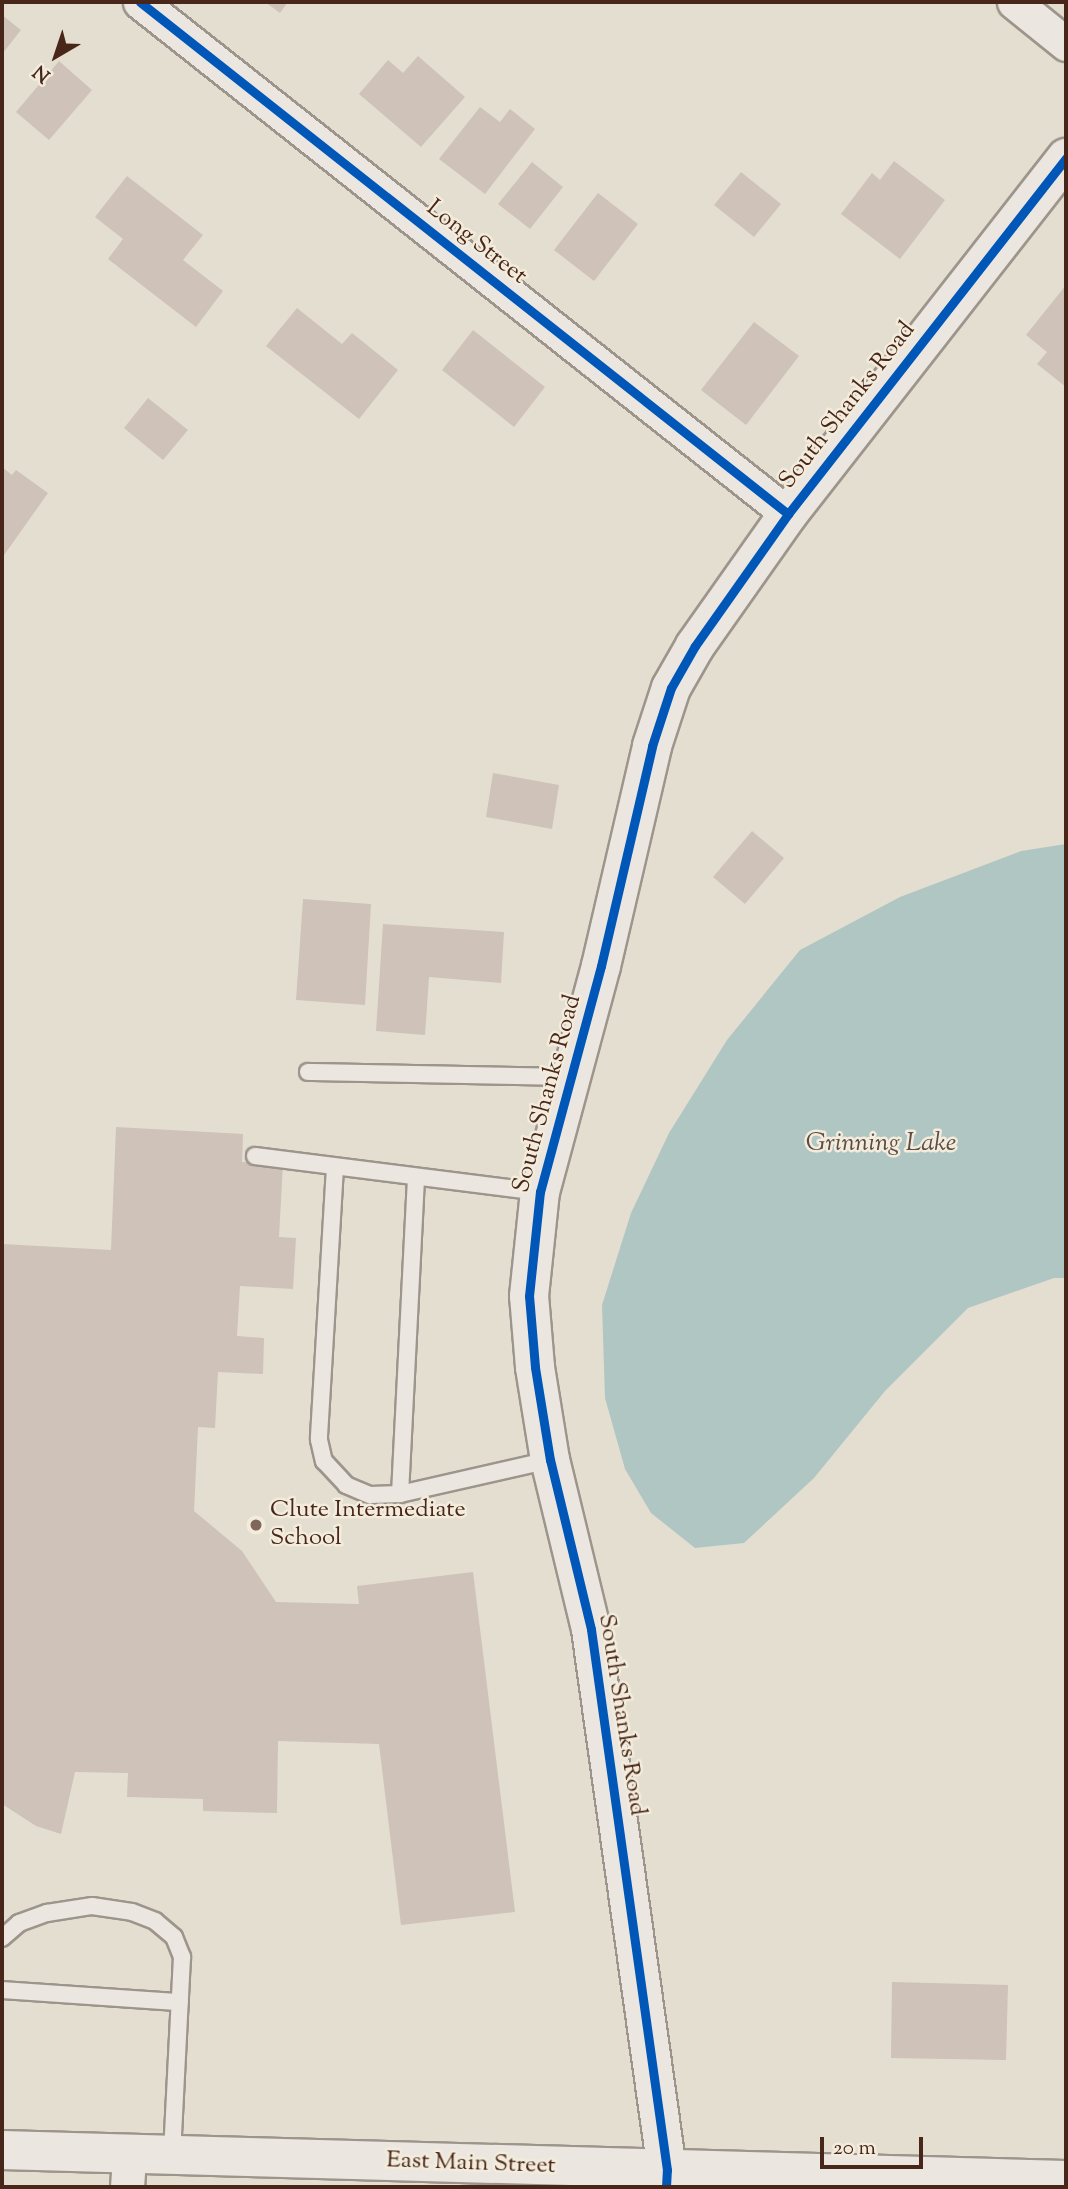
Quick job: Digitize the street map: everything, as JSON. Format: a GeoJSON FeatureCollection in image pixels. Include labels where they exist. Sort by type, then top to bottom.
{"type":"FeatureCollection","features":[{"type":"Feature","properties":{"kind":"street","name":"Long Street"},"geometry":{"type":"LineString","coordinates":[[140,2],[788,514]]}},
{"type":"Feature","properties":{"kind":"street"},"geometry":{"type":"LineString","coordinates":[[1014,2],[1066,44]]}},
{"type":"Feature","properties":{"kind":"street","name":"South Shanks Road"},"geometry":{"type":"LineString","coordinates":[[666,2178],[591,1629],[550,1460],[535,1367],[529,1296],[540,1192],[601,966],[637,804],[671,688],[695,646],[788,514],[1066,158]]}},
{"type":"Feature","properties":{"kind":"street","name":"East Main Street"},"geometry":{"type":"LineString","coordinates":[[2,2150],[128,2171],[172,2156],[666,2178],[790,2170],[1066,2180]]}},
{"type":"Feature","properties":{"kind":"lane"},"geometry":{"type":"LineString","coordinates":[[308,1072],[572,1077]]}},
{"type":"Feature","properties":{"kind":"lane"},"geometry":{"type":"LineString","coordinates":[[255,1156],[540,1192]]}},
{"type":"Feature","properties":{"kind":"lane"},"geometry":{"type":"LineString","coordinates":[[335,1167],[319,1440],[324,1461],[346,1485],[370,1495],[400,1494],[550,1460]]}},
{"type":"Feature","properties":{"kind":"lane"},"geometry":{"type":"LineString","coordinates":[[400,1494],[416,1177]]}},
{"type":"Feature","properties":{"kind":"lane"},"geometry":{"type":"LineString","coordinates":[[2,1938],[19,1923],[47,1913],[92,1906],[132,1912],[156,1921],[174,1937],[182,1957],[172,2156]]}},
{"type":"Feature","properties":{"kind":"lane"},"geometry":{"type":"LineString","coordinates":[[2,1990],[180,2002]]}},
{"type":"Feature","properties":{"kind":"water","name":"Grinning Lake"},"geometry":{"type":"Polygon","coordinates":[[[1066,844],[1066,1278],[1054,1278],[968,1308],[885,1391],[814,1478],[744,1543],[695,1548],[651,1513],[625,1469],[605,1398],[602,1305],[631,1213],[669,1133],[727,1040],[800,950],[900,897],[1021,851],[1066,844]]]}},
{"type":"Feature","properties":{"kind":"building"},"geometry":{"type":"Polygon","coordinates":[[[265,2],[288,2],[280,13],[265,2]]]}},
{"type":"Feature","properties":{"kind":"building"},"geometry":{"type":"Polygon","coordinates":[[[2,15],[21,30],[2,54],[2,15]]]}},
{"type":"Feature","properties":{"kind":"building"},"geometry":{"type":"Polygon","coordinates":[[[418,56],[465,97],[421,147],[359,94],[388,60],[403,73],[418,56]]]}},
{"type":"Feature","properties":{"kind":"building"},"geometry":{"type":"Polygon","coordinates":[[[59,61],[92,90],[49,140],[16,112],[59,61]]]}},
{"type":"Feature","properties":{"kind":"building"},"geometry":{"type":"Polygon","coordinates":[[[480,107],[500,122],[510,109],[535,129],[485,194],[439,159],[480,107]]]}},
{"type":"Feature","properties":{"kind":"building"},"geometry":{"type":"Polygon","coordinates":[[[894,161],[945,200],[900,259],[841,214],[872,173],[880,180],[894,161]]]}},
{"type":"Feature","properties":{"kind":"building"},"geometry":{"type":"Polygon","coordinates":[[[532,162],[563,187],[530,229],[498,204],[532,162]]]}},
{"type":"Feature","properties":{"kind":"building"},"geometry":{"type":"Polygon","coordinates":[[[741,172],[781,204],[754,237],[714,205],[741,172]]]}},
{"type":"Feature","properties":{"kind":"building"},"geometry":{"type":"Polygon","coordinates":[[[127,176],[203,235],[183,260],[223,291],[196,327],[108,259],[123,239],[95,217],[127,176]]]}},
{"type":"Feature","properties":{"kind":"building"},"geometry":{"type":"Polygon","coordinates":[[[598,193],[638,224],[594,281],[554,250],[598,193]]]}},
{"type":"Feature","properties":{"kind":"building"},"geometry":{"type":"Polygon","coordinates":[[[1066,285],[1066,387],[1037,364],[1047,352],[1026,335],[1066,285]]]}},
{"type":"Feature","properties":{"kind":"building"},"geometry":{"type":"Polygon","coordinates":[[[297,308],[342,344],[352,333],[398,370],[359,419],[266,346],[297,308]]]}},
{"type":"Feature","properties":{"kind":"building"},"geometry":{"type":"Polygon","coordinates":[[[754,322],[799,356],[746,425],[701,390],[754,322]]]}},
{"type":"Feature","properties":{"kind":"building"},"geometry":{"type":"Polygon","coordinates":[[[473,330],[545,387],[514,427],[442,370],[473,330]]]}},
{"type":"Feature","properties":{"kind":"building"},"geometry":{"type":"Polygon","coordinates":[[[148,398],[188,430],[163,460],[124,428],[148,398]]]}},
{"type":"Feature","properties":{"kind":"building"},"geometry":{"type":"Polygon","coordinates":[[[2,467],[12,475],[16,470],[48,493],[2,558],[2,467]]]}},
{"type":"Feature","properties":{"kind":"building"},"geometry":{"type":"Polygon","coordinates":[[[493,773],[559,785],[552,829],[486,817],[493,773]]]}},
{"type":"Feature","properties":{"kind":"building"},"geometry":{"type":"Polygon","coordinates":[[[752,831],[784,858],[745,904],[713,877],[752,831]]]}},
{"type":"Feature","properties":{"kind":"building"},"geometry":{"type":"Polygon","coordinates":[[[303,899],[371,904],[365,1005],[296,1000],[303,899]]]}},
{"type":"Feature","properties":{"kind":"building"},"geometry":{"type":"Polygon","coordinates":[[[383,924],[504,932],[501,983],[429,977],[425,1035],[376,1031],[383,924]]]}},
{"type":"Feature","properties":{"kind":"building"},"geometry":{"type":"Polygon","coordinates":[[[116,1127],[243,1134],[242,1162],[283,1164],[279,1237],[296,1238],[293,1289],[240,1286],[237,1336],[264,1338],[263,1374],[218,1372],[215,1428],[198,1427],[194,1511],[242,1551],[276,1602],[359,1604],[357,1586],[473,1572],[515,1912],[401,1925],[379,1744],[278,1741],[277,1813],[203,1811],[203,1799],[127,1797],[128,1773],[75,1772],[61,1834],[36,1826],[2,1804],[2,1244],[111,1250],[116,1127]]]}},
{"type":"Feature","properties":{"kind":"building"},"geometry":{"type":"Polygon","coordinates":[[[892,1982],[1008,1985],[1006,2060],[891,2058],[892,1982]]]}},
{"type":"Feature","properties":{"kind":"cycle path"},"geometry":{"type":"LineString","coordinates":[[140,2],[788,514]]}},
{"type":"Feature","properties":{"kind":"cycle path"},"geometry":{"type":"LineString","coordinates":[[666,2187],[667,2170],[591,1629],[550,1460],[535,1367],[529,1296],[540,1192],[601,966],[652,746],[671,688],[695,646],[788,514],[1066,158]]}},
{"type":"Feature","properties":{"kind":"place","name":"Clute Intermediate School"},"geometry":{"type":"Point","coordinates":[256,1525]}}]}
